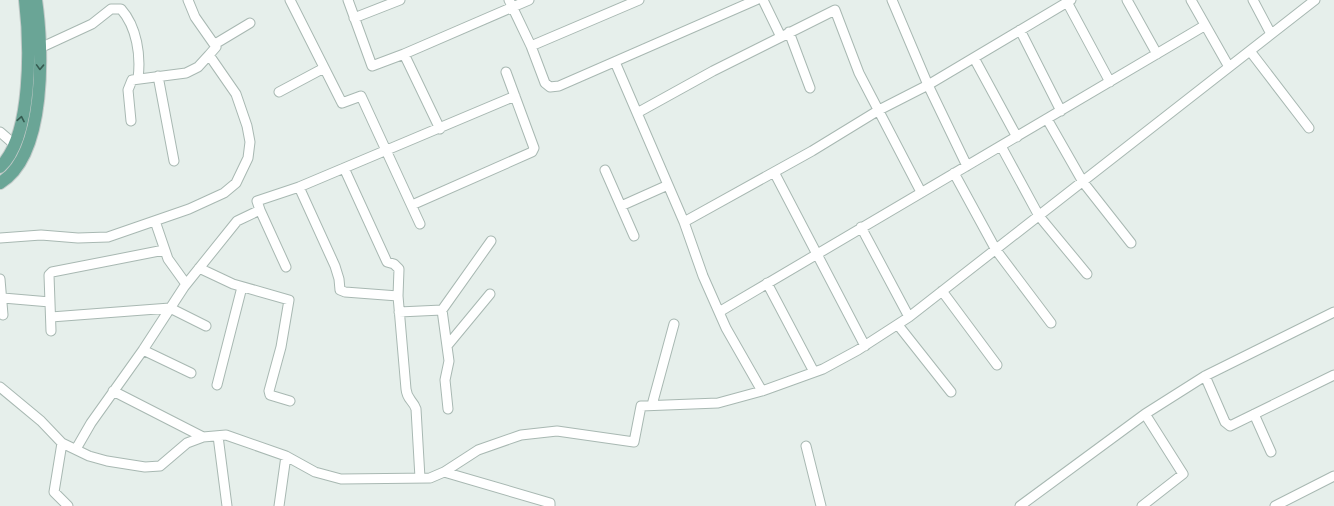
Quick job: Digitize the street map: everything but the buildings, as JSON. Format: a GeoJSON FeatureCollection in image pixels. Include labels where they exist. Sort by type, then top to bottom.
{"type":"FeatureCollection","features":[{"type":"Feature","properties":{"kind":"main road"},"geometry":{"type":"LineString","coordinates":[[0,166],[11,154],[22,120],[27,73],[28,42],[25,0]]}},
{"type":"Feature","properties":{"kind":"main road"},"geometry":{"type":"LineString","coordinates":[[0,183],[17,168],[28,148],[37,99],[40,48],[36,0]]}},
{"type":"Feature","properties":{"kind":"street"},"geometry":{"type":"LineString","coordinates":[[131,121],[128,90],[132,80],[193,71],[216,47],[195,17],[188,0]]}},
{"type":"Feature","properties":{"kind":"street"},"geometry":{"type":"LineString","coordinates":[[290,0],[342,103],[361,96],[420,224]]}},
{"type":"Feature","properties":{"kind":"street"},"geometry":{"type":"LineString","coordinates":[[348,0],[372,66],[404,54],[511,4],[529,0]]}},
{"type":"Feature","properties":{"kind":"street"},"geometry":{"type":"LineString","coordinates":[[354,18],[400,0]]}},
{"type":"Feature","properties":{"kind":"street"},"geometry":{"type":"LineString","coordinates":[[531,46],[639,0]]}},
{"type":"Feature","properties":{"kind":"street"},"geometry":{"type":"LineString","coordinates":[[511,4],[531,46],[545,83],[550,87],[559,86],[756,0]]}},
{"type":"Feature","properties":{"kind":"street"},"geometry":{"type":"LineString","coordinates":[[763,0],[785,35],[810,88]]}},
{"type":"Feature","properties":{"kind":"street"},"geometry":{"type":"LineString","coordinates":[[1127,0],[1157,54]]}},
{"type":"Feature","properties":{"kind":"street"},"geometry":{"type":"LineString","coordinates":[[1191,0],[1204,26],[1229,67]]}},
{"type":"Feature","properties":{"kind":"street"},"geometry":{"type":"LineString","coordinates":[[1253,0],[1271,34]]}},
{"type":"Feature","properties":{"kind":"street"},"geometry":{"type":"LineString","coordinates":[[894,1],[928,85],[967,166]]}},
{"type":"Feature","properties":{"kind":"street"},"geometry":{"type":"LineString","coordinates":[[684,222],[774,172],[879,110],[928,85],[1069,1],[1110,82]]}},
{"type":"Feature","properties":{"kind":"street"},"geometry":{"type":"LineString","coordinates":[[0,387],[42,421],[62,443],[89,456],[107,461],[153,468],[160,466],[187,443],[203,437],[226,435],[286,456],[315,472],[341,479],[430,478],[444,472],[478,450],[521,435],[557,431],[634,442],[642,406],[718,403],[762,391],[814,372],[865,346],[898,325],[1083,182],[1312,1]]}},
{"type":"Feature","properties":{"kind":"street"},"geometry":{"type":"LineString","coordinates":[[40,48],[92,24],[111,9],[122,9],[131,26],[137,46],[138,78]]}},
{"type":"Feature","properties":{"kind":"street"},"geometry":{"type":"LineString","coordinates":[[637,113],[835,10],[859,73],[921,192]]}},
{"type":"Feature","properties":{"kind":"street"},"geometry":{"type":"LineString","coordinates":[[215,44],[250,23]]}},
{"type":"Feature","properties":{"kind":"street"},"geometry":{"type":"LineString","coordinates":[[719,312],[1204,26]]}},
{"type":"Feature","properties":{"kind":"street"},"geometry":{"type":"LineString","coordinates":[[1020,30],[1061,111]]}},
{"type":"Feature","properties":{"kind":"street"},"geometry":{"type":"LineString","coordinates":[[1250,50],[1309,128]]}},
{"type":"Feature","properties":{"kind":"street"},"geometry":{"type":"LineString","coordinates":[[404,54],[440,129]]}},
{"type":"Feature","properties":{"kind":"street"},"geometry":{"type":"LineString","coordinates":[[0,238],[41,235],[78,238],[108,237],[155,221],[224,193],[236,183],[248,158],[250,142],[242,109],[236,94],[209,55]]}},
{"type":"Feature","properties":{"kind":"street"},"geometry":{"type":"LineString","coordinates":[[974,58],[1016,137]]}},
{"type":"Feature","properties":{"kind":"street"},"geometry":{"type":"LineString","coordinates":[[615,62],[684,222],[703,276],[726,328],[762,391]]}},
{"type":"Feature","properties":{"kind":"street"},"geometry":{"type":"LineString","coordinates":[[279,92],[324,68]]}},
{"type":"Feature","properties":{"kind":"street"},"geometry":{"type":"LineString","coordinates":[[412,205],[532,152],[534,148],[506,72]]}},
{"type":"Feature","properties":{"kind":"street"},"geometry":{"type":"LineString","coordinates":[[158,76],[174,161]]}},
{"type":"Feature","properties":{"kind":"street"},"geometry":{"type":"LineString","coordinates":[[286,268],[257,201],[299,187],[440,129],[515,96]]}},
{"type":"Feature","properties":{"kind":"street"},"geometry":{"type":"LineString","coordinates":[[1047,119],[1083,182],[1131,243]]}},
{"type":"Feature","properties":{"kind":"street"},"geometry":{"type":"LineString","coordinates":[[0,132],[15,145]]}},
{"type":"Feature","properties":{"kind":"street"},"geometry":{"type":"LineString","coordinates":[[1001,146],[1039,216],[1087,274]]}},
{"type":"Feature","properties":{"kind":"street"},"geometry":{"type":"LineString","coordinates":[[344,168],[387,262],[394,264],[399,269],[398,296],[407,397],[414,404],[416,409],[420,478]]}},
{"type":"Feature","properties":{"kind":"street"},"geometry":{"type":"LineString","coordinates":[[605,170],[634,236]]}},
{"type":"Feature","properties":{"kind":"street"},"geometry":{"type":"LineString","coordinates":[[774,172],[865,346]]}},
{"type":"Feature","properties":{"kind":"street"},"geometry":{"type":"LineString","coordinates":[[954,173],[996,250],[1051,323]]}},
{"type":"Feature","properties":{"kind":"street"},"geometry":{"type":"LineString","coordinates":[[621,206],[668,185]]}},
{"type":"Feature","properties":{"kind":"street"},"geometry":{"type":"LineString","coordinates":[[299,187],[335,266],[339,279],[340,290],[345,292],[398,296]]}},
{"type":"Feature","properties":{"kind":"street"},"geometry":{"type":"LineString","coordinates":[[76,449],[90,423],[143,350],[186,284],[237,221],[260,210]]}},
{"type":"Feature","properties":{"kind":"street"},"geometry":{"type":"LineString","coordinates":[[155,221],[168,259],[186,284]]}},
{"type":"Feature","properties":{"kind":"street"},"geometry":{"type":"LineString","coordinates":[[861,227],[909,317]]}},
{"type":"Feature","properties":{"kind":"street"},"geometry":{"type":"LineString","coordinates":[[448,409],[445,380],[449,361],[442,310],[491,241]]}},
{"type":"Feature","properties":{"kind":"street"},"geometry":{"type":"LineString","coordinates":[[51,331],[49,275],[52,272],[164,250]]}},
{"type":"Feature","properties":{"kind":"street"},"geometry":{"type":"LineString","coordinates":[[199,268],[242,287],[289,300],[281,347],[269,391],[270,395],[290,401]]}},
{"type":"Feature","properties":{"kind":"street"},"geometry":{"type":"LineString","coordinates":[[0,279],[3,298],[3,315]]}},
{"type":"Feature","properties":{"kind":"street"},"geometry":{"type":"LineString","coordinates":[[767,283],[814,372]]}},
{"type":"Feature","properties":{"kind":"street"},"geometry":{"type":"LineString","coordinates":[[217,385],[242,287]]}},
{"type":"Feature","properties":{"kind":"street"},"geometry":{"type":"LineString","coordinates":[[942,292],[997,365]]}},
{"type":"Feature","properties":{"kind":"street"},"geometry":{"type":"LineString","coordinates":[[447,346],[490,294]]}},
{"type":"Feature","properties":{"kind":"street"},"geometry":{"type":"LineString","coordinates":[[3,298],[50,302]]}},
{"type":"Feature","properties":{"kind":"street"},"geometry":{"type":"LineString","coordinates":[[51,317],[170,308],[206,326]]}},
{"type":"Feature","properties":{"kind":"street"},"geometry":{"type":"LineString","coordinates":[[399,312],[442,310]]}},
{"type":"Feature","properties":{"kind":"street"},"geometry":{"type":"LineString","coordinates":[[1020,506],[1145,414],[1205,376],[1334,312]]}},
{"type":"Feature","properties":{"kind":"street"},"geometry":{"type":"LineString","coordinates":[[652,405],[674,324]]}},
{"type":"Feature","properties":{"kind":"street"},"geometry":{"type":"LineString","coordinates":[[898,325],[951,392]]}},
{"type":"Feature","properties":{"kind":"street"},"geometry":{"type":"LineString","coordinates":[[143,350],[191,373]]}},
{"type":"Feature","properties":{"kind":"street"},"geometry":{"type":"LineString","coordinates":[[1205,376],[1225,422],[1230,426],[1334,376]]}},
{"type":"Feature","properties":{"kind":"street"},"geometry":{"type":"LineString","coordinates":[[113,391],[203,437]]}},
{"type":"Feature","properties":{"kind":"street"},"geometry":{"type":"LineString","coordinates":[[1142,506],[1183,474],[1145,414]]}},
{"type":"Feature","properties":{"kind":"street"},"geometry":{"type":"LineString","coordinates":[[1254,414],[1271,452]]}},
{"type":"Feature","properties":{"kind":"street"},"geometry":{"type":"LineString","coordinates":[[218,436],[227,506]]}},
{"type":"Feature","properties":{"kind":"street"},"geometry":{"type":"LineString","coordinates":[[62,443],[54,492],[68,506]]}},
{"type":"Feature","properties":{"kind":"street"},"geometry":{"type":"LineString","coordinates":[[806,446],[821,506]]}},
{"type":"Feature","properties":{"kind":"street"},"geometry":{"type":"LineString","coordinates":[[279,506],[286,456]]}},
{"type":"Feature","properties":{"kind":"street"},"geometry":{"type":"LineString","coordinates":[[444,472],[550,503],[550,506]]}},
{"type":"Feature","properties":{"kind":"street"},"geometry":{"type":"LineString","coordinates":[[1275,506],[1334,476]]}}]}
